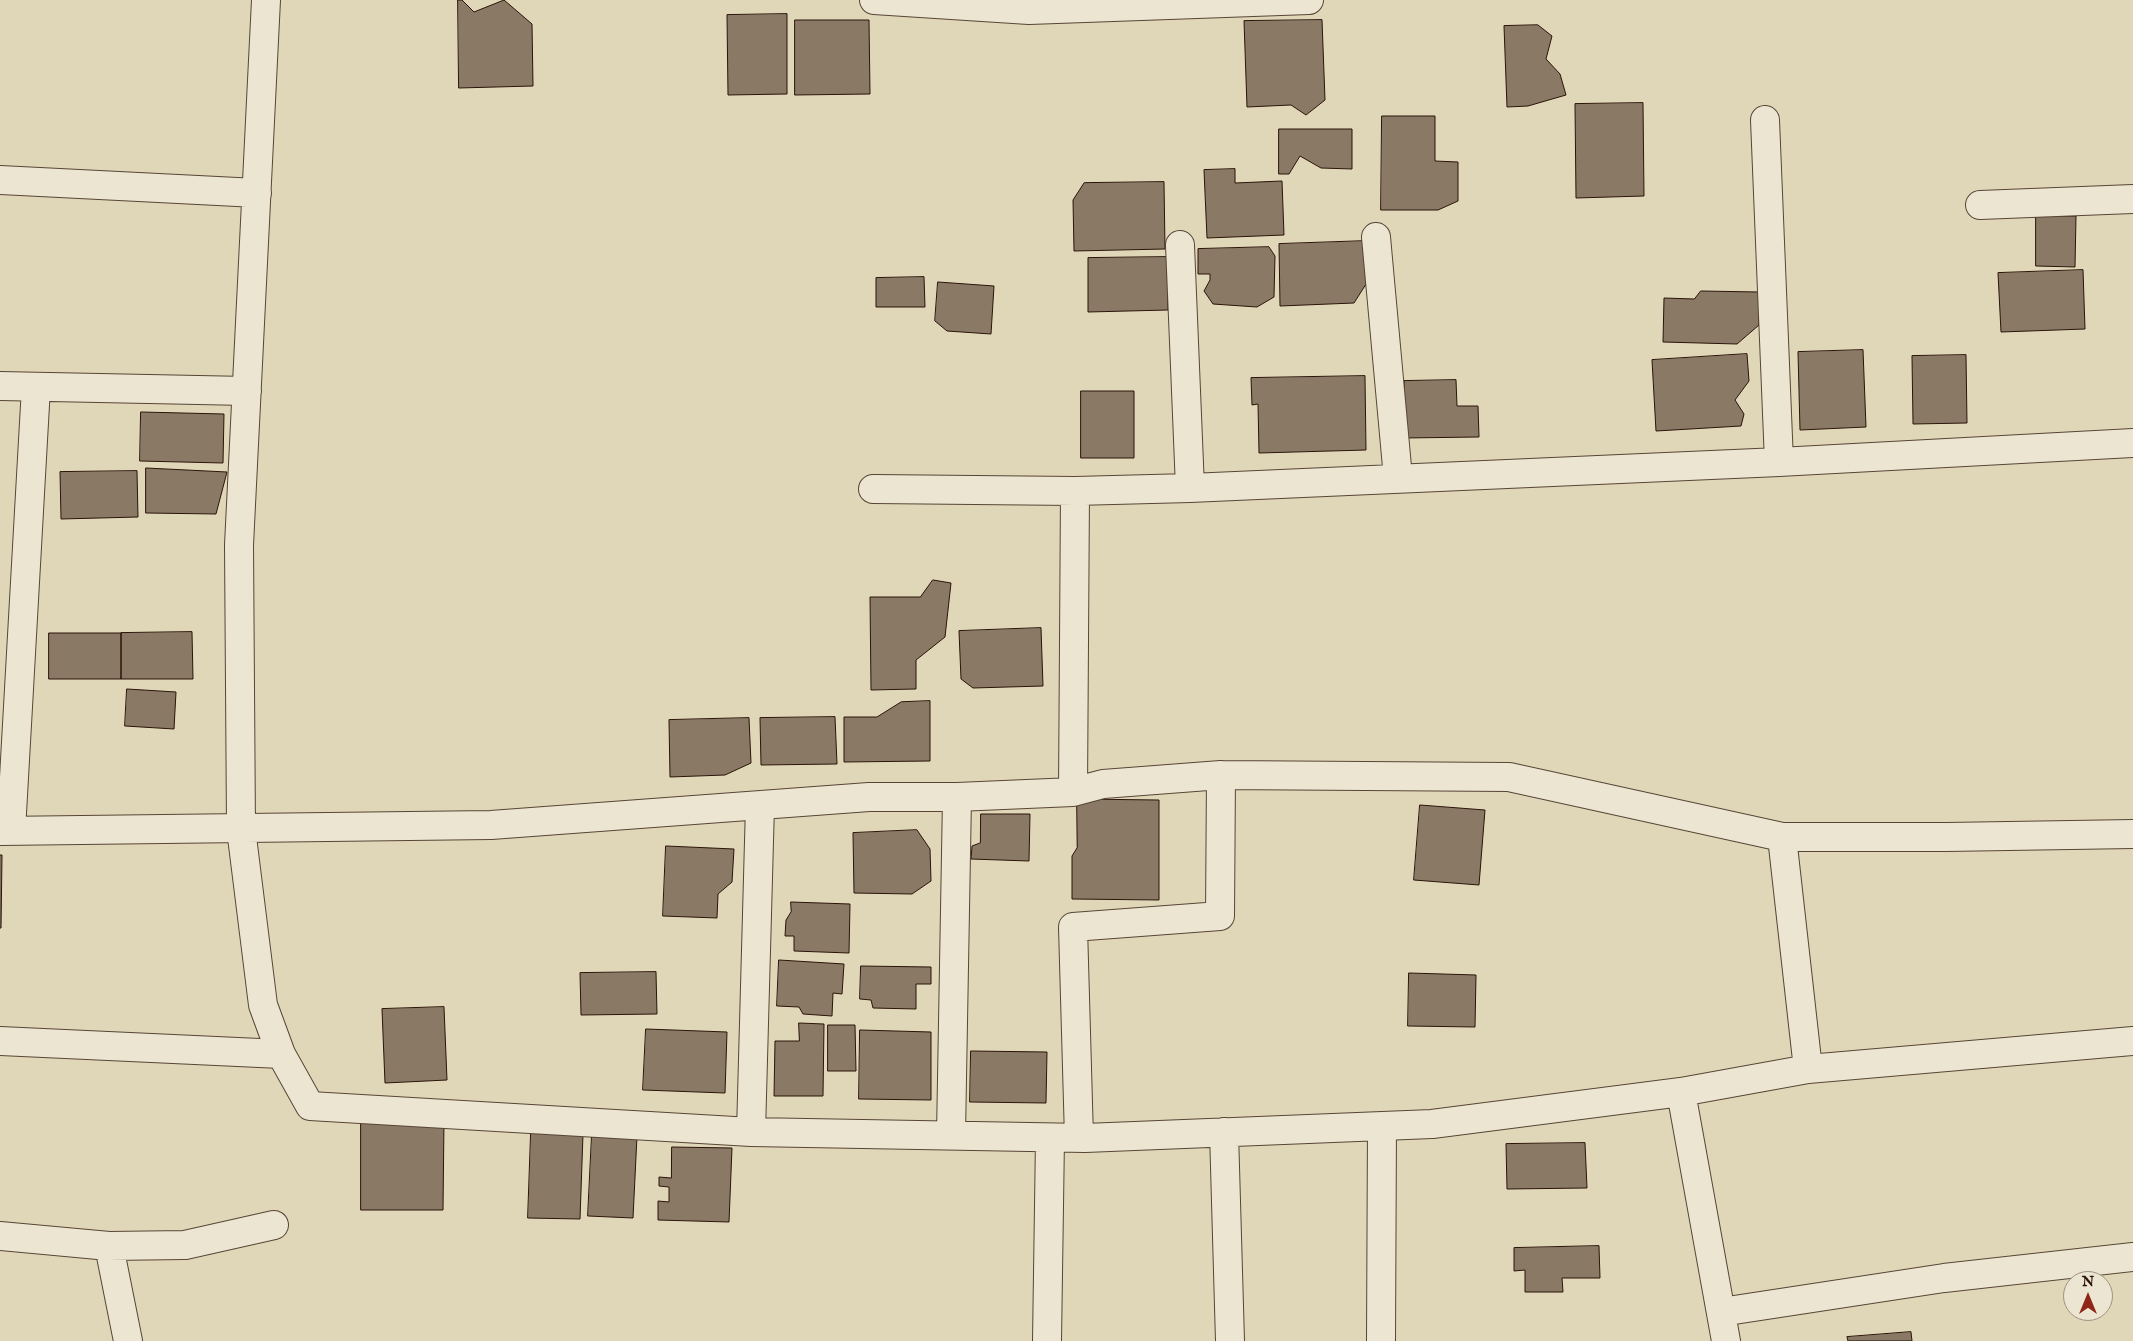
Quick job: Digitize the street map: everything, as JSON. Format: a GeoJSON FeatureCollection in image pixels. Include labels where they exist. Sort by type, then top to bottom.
{"type":"FeatureCollection","features":[{"type":"Feature","properties":{"kind":"street"},"geometry":{"type":"LineString","coordinates":[[266,0],[239,545],[241,829],[263,1005],[281,1054],[310,1106],[751,1132],[1079,1138],[1432,1124],[1681,1092],[1808,1069],[2133,1042]]}},
{"type":"Feature","properties":{"kind":"street"},"geometry":{"type":"LineString","coordinates":[[874,0],[1029,10],[1309,0]]}},
{"type":"Feature","properties":{"kind":"street"},"geometry":{"type":"LineString","coordinates":[[1765,120],[1779,462]]}},
{"type":"Feature","properties":{"kind":"street"},"geometry":{"type":"LineString","coordinates":[[0,180],[257,194]]}},
{"type":"Feature","properties":{"kind":"street"},"geometry":{"type":"LineString","coordinates":[[1980,205],[2133,199]]}},
{"type":"Feature","properties":{"kind":"street"},"geometry":{"type":"LineString","coordinates":[[1376,237],[1398,478]]}},
{"type":"Feature","properties":{"kind":"street"},"geometry":{"type":"LineString","coordinates":[[1180,245],[1190,488]]}},
{"type":"Feature","properties":{"kind":"street"},"geometry":{"type":"LineString","coordinates":[[0,386],[247,391]]}},
{"type":"Feature","properties":{"kind":"street"},"geometry":{"type":"LineString","coordinates":[[36,387],[6,831],[492,825],[869,797],[957,797],[1073,792],[1103,784],[1221,775],[1509,777],[1782,837],[2133,834]]}},
{"type":"Feature","properties":{"kind":"street"},"geometry":{"type":"LineString","coordinates":[[873,489],[1075,491],[1190,488],[1779,462],[2133,443]]}},
{"type":"Feature","properties":{"kind":"street"},"geometry":{"type":"LineString","coordinates":[[1073,792],[1075,491]]}},
{"type":"Feature","properties":{"kind":"street"},"geometry":{"type":"LineString","coordinates":[[1079,1138],[1073,927],[1220,916],[1221,775]]}},
{"type":"Feature","properties":{"kind":"street"},"geometry":{"type":"LineString","coordinates":[[951,1135],[957,797]]}},
{"type":"Feature","properties":{"kind":"street"},"geometry":{"type":"LineString","coordinates":[[751,1132],[760,805]]}},
{"type":"Feature","properties":{"kind":"street"},"geometry":{"type":"LineString","coordinates":[[1782,837],[1808,1069]]}},
{"type":"Feature","properties":{"kind":"street"},"geometry":{"type":"LineString","coordinates":[[0,1041],[281,1054]]}},
{"type":"Feature","properties":{"kind":"street"},"geometry":{"type":"LineString","coordinates":[[1681,1092],[1726,1341]]}},
{"type":"Feature","properties":{"kind":"street"},"geometry":{"type":"LineString","coordinates":[[1381,1341],[1382,1126]]}},
{"type":"Feature","properties":{"kind":"street"},"geometry":{"type":"LineString","coordinates":[[1224,1132],[1230,1341]]}},
{"type":"Feature","properties":{"kind":"street"},"geometry":{"type":"LineString","coordinates":[[1047,1341],[1050,1138]]}},
{"type":"Feature","properties":{"kind":"street"},"geometry":{"type":"LineString","coordinates":[[0,1236],[109,1246],[185,1244],[274,1225]]}},
{"type":"Feature","properties":{"kind":"street"},"geometry":{"type":"LineString","coordinates":[[109,1246],[128,1341]]}},
{"type":"Feature","properties":{"kind":"street"},"geometry":{"type":"LineString","coordinates":[[1721,1312],[1944,1278],[2133,1257]]}},
{"type":"Feature","properties":{"kind":"building"},"geometry":{"type":"Polygon","coordinates":[[[458,0],[462,0],[474,12],[504,0],[532,24],[533,86],[459,88],[458,0]]]}},
{"type":"Feature","properties":{"kind":"building"},"geometry":{"type":"Polygon","coordinates":[[[787,14],[787,94],[728,95],[727,15],[787,14]]]}},
{"type":"Feature","properties":{"kind":"building"},"geometry":{"type":"Polygon","coordinates":[[[795,20],[869,20],[870,94],[795,95],[795,20]]]}},
{"type":"Feature","properties":{"kind":"building"},"geometry":{"type":"Polygon","coordinates":[[[1322,20],[1325,100],[1306,115],[1291,105],[1247,107],[1244,21],[1322,20]]]}},
{"type":"Feature","properties":{"kind":"building"},"geometry":{"type":"Polygon","coordinates":[[[1538,25],[1552,36],[1546,59],[1560,74],[1566,95],[1528,106],[1507,107],[1504,26],[1538,25]]]}},
{"type":"Feature","properties":{"kind":"building"},"geometry":{"type":"Polygon","coordinates":[[[1643,103],[1644,196],[1576,198],[1575,104],[1643,103]]]}},
{"type":"Feature","properties":{"kind":"building"},"geometry":{"type":"Polygon","coordinates":[[[1382,116],[1435,116],[1435,161],[1458,162],[1458,201],[1438,210],[1381,210],[1382,116]]]}},
{"type":"Feature","properties":{"kind":"building"},"geometry":{"type":"Polygon","coordinates":[[[1279,129],[1352,129],[1352,169],[1321,168],[1300,156],[1289,174],[1279,174],[1279,129]]]}},
{"type":"Feature","properties":{"kind":"building"},"geometry":{"type":"Polygon","coordinates":[[[1235,169],[1235,183],[1282,181],[1284,235],[1207,238],[1204,170],[1235,169]]]}},
{"type":"Feature","properties":{"kind":"building"},"geometry":{"type":"Polygon","coordinates":[[[1164,182],[1165,249],[1074,251],[1073,200],[1084,183],[1164,182]]]}},
{"type":"Feature","properties":{"kind":"building"},"geometry":{"type":"Polygon","coordinates":[[[2036,216],[2076,216],[2075,267],[2036,266],[2036,216]]]}},
{"type":"Feature","properties":{"kind":"building"},"geometry":{"type":"Polygon","coordinates":[[[1366,241],[1368,281],[1354,303],[1280,306],[1279,244],[1366,241]]]}},
{"type":"Feature","properties":{"kind":"building"},"geometry":{"type":"Polygon","coordinates":[[[1269,247],[1275,256],[1274,297],[1257,307],[1213,304],[1204,291],[1210,280],[1210,274],[1198,274],[1198,249],[1269,247]]]}},
{"type":"Feature","properties":{"kind":"building"},"geometry":{"type":"Polygon","coordinates":[[[1167,257],[1168,310],[1088,312],[1088,258],[1167,257]]]}},
{"type":"Feature","properties":{"kind":"building"},"geometry":{"type":"Polygon","coordinates":[[[2083,270],[2085,329],[2001,332],[1998,273],[2083,270]]]}},
{"type":"Feature","properties":{"kind":"building"},"geometry":{"type":"Polygon","coordinates":[[[924,277],[925,307],[876,307],[876,278],[924,277]]]}},
{"type":"Feature","properties":{"kind":"building"},"geometry":{"type":"Polygon","coordinates":[[[938,282],[994,286],[991,334],[947,331],[935,321],[938,282]]]}},
{"type":"Feature","properties":{"kind":"building"},"geometry":{"type":"Polygon","coordinates":[[[1701,291],[1759,292],[1759,325],[1737,344],[1663,342],[1664,298],[1694,299],[1701,291]]]}},
{"type":"Feature","properties":{"kind":"building"},"geometry":{"type":"Polygon","coordinates":[[[1863,350],[1866,427],[1800,430],[1798,352],[1863,350]]]}},
{"type":"Feature","properties":{"kind":"building"},"geometry":{"type":"Polygon","coordinates":[[[1747,354],[1749,381],[1735,400],[1744,414],[1741,426],[1656,431],[1652,360],[1747,354]]]}},
{"type":"Feature","properties":{"kind":"building"},"geometry":{"type":"Polygon","coordinates":[[[1966,355],[1967,423],[1913,424],[1912,356],[1966,355]]]}},
{"type":"Feature","properties":{"kind":"building"},"geometry":{"type":"Polygon","coordinates":[[[1365,376],[1366,450],[1259,453],[1258,404],[1252,405],[1251,378],[1365,376]]]}},
{"type":"Feature","properties":{"kind":"building"},"geometry":{"type":"Polygon","coordinates":[[[1456,380],[1457,406],[1478,406],[1479,437],[1404,438],[1404,381],[1456,380]]]}},
{"type":"Feature","properties":{"kind":"building"},"geometry":{"type":"Polygon","coordinates":[[[1081,391],[1134,391],[1134,458],[1081,458],[1081,391]]]}},
{"type":"Feature","properties":{"kind":"building"},"geometry":{"type":"Polygon","coordinates":[[[141,412],[224,414],[223,463],[140,461],[141,412]]]}},
{"type":"Feature","properties":{"kind":"building"},"geometry":{"type":"Polygon","coordinates":[[[146,468],[227,472],[216,514],[146,513],[146,468]]]}},
{"type":"Feature","properties":{"kind":"building"},"geometry":{"type":"Polygon","coordinates":[[[137,471],[138,517],[61,519],[60,472],[137,471]]]}},
{"type":"Feature","properties":{"kind":"building"},"geometry":{"type":"Polygon","coordinates":[[[933,580],[951,583],[945,637],[916,660],[916,689],[871,690],[870,597],[920,597],[933,580]]]}},
{"type":"Feature","properties":{"kind":"building"},"geometry":{"type":"Polygon","coordinates":[[[1041,628],[1043,686],[973,688],[961,679],[959,631],[1041,628]]]}},
{"type":"Feature","properties":{"kind":"building"},"geometry":{"type":"Polygon","coordinates":[[[192,632],[193,679],[121,679],[121,633],[192,632]]]}},
{"type":"Feature","properties":{"kind":"building"},"geometry":{"type":"Polygon","coordinates":[[[49,633],[121,633],[121,679],[49,679],[49,633]]]}},
{"type":"Feature","properties":{"kind":"building"},"geometry":{"type":"Polygon","coordinates":[[[127,689],[176,692],[174,729],[125,726],[127,689]]]}},
{"type":"Feature","properties":{"kind":"building"},"geometry":{"type":"Polygon","coordinates":[[[930,701],[930,761],[844,762],[844,717],[877,717],[901,702],[930,701]]]}},
{"type":"Feature","properties":{"kind":"building"},"geometry":{"type":"Polygon","coordinates":[[[835,717],[837,764],[761,765],[760,718],[835,717]]]}},
{"type":"Feature","properties":{"kind":"building"},"geometry":{"type":"Polygon","coordinates":[[[749,718],[751,763],[725,775],[670,777],[669,720],[749,718]]]}},
{"type":"Feature","properties":{"kind":"building"},"geometry":{"type":"Polygon","coordinates":[[[1077,799],[1159,800],[1159,900],[1072,899],[1072,856],[1077,848],[1077,799]]]}},
{"type":"Feature","properties":{"kind":"building"},"geometry":{"type":"Polygon","coordinates":[[[1420,805],[1485,810],[1479,885],[1414,880],[1420,805]]]}},
{"type":"Feature","properties":{"kind":"building"},"geometry":{"type":"Polygon","coordinates":[[[981,814],[1030,814],[1029,861],[971,859],[972,846],[980,843],[981,814]]]}},
{"type":"Feature","properties":{"kind":"building"},"geometry":{"type":"Polygon","coordinates":[[[917,830],[930,849],[931,881],[912,894],[854,893],[853,833],[917,830]]]}},
{"type":"Feature","properties":{"kind":"building"},"geometry":{"type":"Polygon","coordinates":[[[666,846],[734,849],[732,882],[718,894],[717,918],[663,916],[666,846]]]}},
{"type":"Feature","properties":{"kind":"building"},"geometry":{"type":"Polygon","coordinates":[[[0,855],[2,855],[1,928],[0,928],[0,855]]]}},
{"type":"Feature","properties":{"kind":"building"},"geometry":{"type":"Polygon","coordinates":[[[791,902],[850,904],[849,953],[794,951],[794,936],[785,936],[786,920],[791,912],[791,902]]]}},
{"type":"Feature","properties":{"kind":"building"},"geometry":{"type":"Polygon","coordinates":[[[779,960],[844,964],[842,994],[833,993],[832,1016],[803,1014],[799,1007],[777,1006],[779,960]]]}},
{"type":"Feature","properties":{"kind":"building"},"geometry":{"type":"Polygon","coordinates":[[[861,966],[931,967],[931,984],[916,984],[916,1009],[873,1008],[871,1000],[860,999],[861,966]]]}},
{"type":"Feature","properties":{"kind":"building"},"geometry":{"type":"Polygon","coordinates":[[[656,972],[657,1014],[581,1015],[580,973],[656,972]]]}},
{"type":"Feature","properties":{"kind":"building"},"geometry":{"type":"Polygon","coordinates":[[[1409,973],[1476,975],[1475,1027],[1408,1026],[1409,973]]]}},
{"type":"Feature","properties":{"kind":"building"},"geometry":{"type":"Polygon","coordinates":[[[444,1007],[447,1080],[385,1083],[382,1009],[444,1007]]]}},
{"type":"Feature","properties":{"kind":"building"},"geometry":{"type":"Polygon","coordinates":[[[799,1023],[824,1024],[823,1096],[774,1096],[775,1041],[799,1041],[799,1023]]]}},
{"type":"Feature","properties":{"kind":"building"},"geometry":{"type":"Polygon","coordinates":[[[828,1025],[855,1025],[856,1071],[828,1071],[828,1025]]]}},
{"type":"Feature","properties":{"kind":"building"},"geometry":{"type":"Polygon","coordinates":[[[646,1029],[727,1032],[725,1093],[643,1090],[646,1029]]]}},
{"type":"Feature","properties":{"kind":"building"},"geometry":{"type":"Polygon","coordinates":[[[860,1030],[931,1032],[931,1100],[859,1099],[860,1030]]]}},
{"type":"Feature","properties":{"kind":"building"},"geometry":{"type":"Polygon","coordinates":[[[971,1051],[1047,1052],[1046,1103],[970,1102],[971,1051]]]}},
{"type":"Feature","properties":{"kind":"building"},"geometry":{"type":"Polygon","coordinates":[[[361,1118],[444,1119],[443,1210],[361,1210],[361,1118]]]}},
{"type":"Feature","properties":{"kind":"building"},"geometry":{"type":"Polygon","coordinates":[[[531,1133],[583,1134],[580,1219],[528,1218],[531,1133]]]}},
{"type":"Feature","properties":{"kind":"building"},"geometry":{"type":"Polygon","coordinates":[[[592,1134],[637,1136],[633,1218],[588,1216],[592,1134]]]}},
{"type":"Feature","properties":{"kind":"building"},"geometry":{"type":"Polygon","coordinates":[[[1585,1143],[1587,1188],[1507,1189],[1506,1144],[1585,1143]]]}},
{"type":"Feature","properties":{"kind":"building"},"geometry":{"type":"Polygon","coordinates":[[[672,1147],[732,1148],[729,1222],[658,1220],[658,1201],[669,1202],[669,1187],[659,1186],[659,1177],[671,1178],[672,1147]]]}},
{"type":"Feature","properties":{"kind":"building"},"geometry":{"type":"Polygon","coordinates":[[[1599,1246],[1600,1278],[1562,1278],[1563,1292],[1525,1292],[1525,1270],[1514,1271],[1514,1248],[1599,1246]]]}},
{"type":"Feature","properties":{"kind":"building"},"geometry":{"type":"Polygon","coordinates":[[[1911,1332],[1912,1341],[1848,1341],[1847,1337],[1911,1332]]]}}]}
